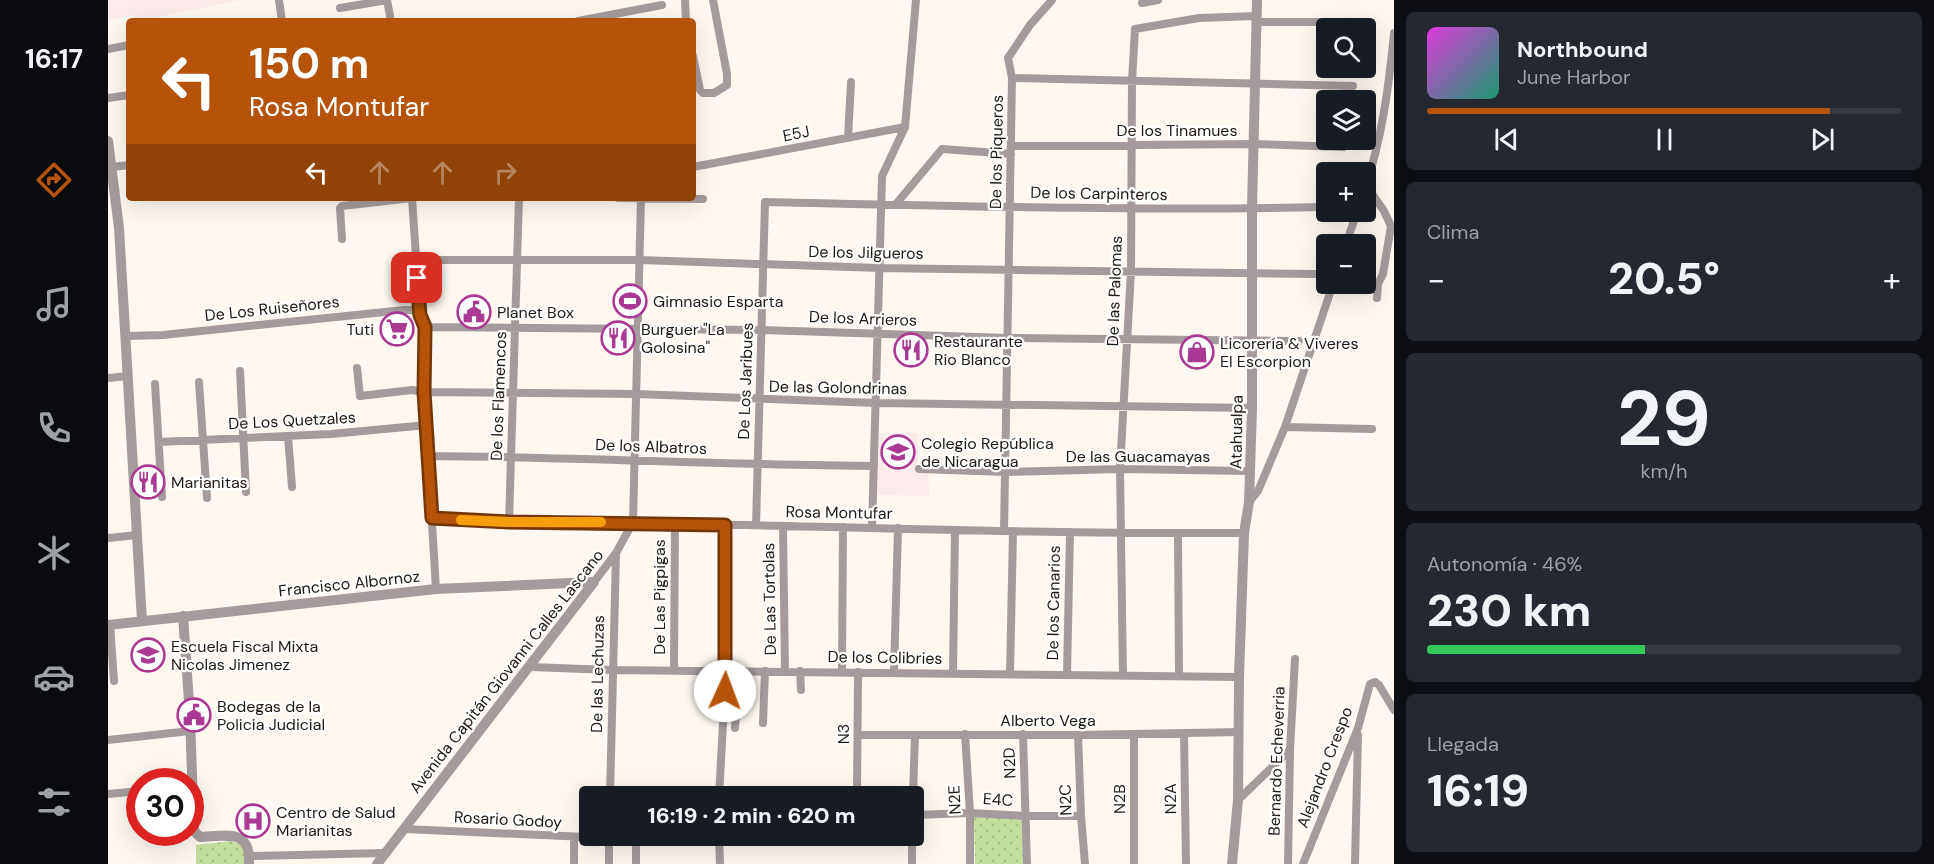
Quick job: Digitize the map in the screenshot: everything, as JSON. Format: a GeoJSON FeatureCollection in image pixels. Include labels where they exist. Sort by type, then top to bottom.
{"type":"FeatureCollection","features":[{"type":"Feature","properties":{"kind":"street"},"geometry":{"type":"LineString","coordinates":[[279,0],[282,18]]}},
{"type":"Feature","properties":{"kind":"street"},"geometry":{"type":"LineString","coordinates":[[340,8],[387,0],[390,18]]}},
{"type":"Feature","properties":{"kind":"street"},"geometry":{"type":"LineString","coordinates":[[685,0],[686,18]]}},
{"type":"Feature","properties":{"kind":"street"},"geometry":{"type":"LineString","coordinates":[[696,70],[701,92],[705,94],[714,93],[727,85],[713,0]]}},
{"type":"Feature","properties":{"kind":"street"},"geometry":{"type":"LineString","coordinates":[[872,528],[882,176],[905,127],[916,0]]}},
{"type":"Feature","properties":{"kind":"street"},"geometry":{"type":"LineString","coordinates":[[1012,78],[1008,58],[1011,52],[1052,0]]}},
{"type":"Feature","properties":{"kind":"street"},"geometry":{"type":"LineString","coordinates":[[1142,3],[1158,0]]}},
{"type":"Feature","properties":{"kind":"street","name":"Atahualpa"},"geometry":{"type":"LineString","coordinates":[[1232,864],[1238,800],[1239,676],[1252,408],[1252,209],[1257,0]]}},
{"type":"Feature","properties":{"kind":"street"},"geometry":{"type":"LineString","coordinates":[[594,18],[662,5]]}},
{"type":"Feature","properties":{"kind":"street","name":"De las Palomas"},"geometry":{"type":"LineString","coordinates":[[1123,675],[1120,469],[1131,271],[1132,81],[1136,29],[1199,18],[1316,21]]}},
{"type":"Feature","properties":{"kind":"street"},"geometry":{"type":"LineString","coordinates":[[1373,162],[1392,80],[1394,33]]}},
{"type":"Feature","properties":{"kind":"street"},"geometry":{"type":"LineString","coordinates":[[108,49],[126,46]]}},
{"type":"Feature","properties":{"kind":"street","name":"De los Piqueros"},"geometry":{"type":"LineString","coordinates":[[1010,674],[1006,472],[1012,78],[1353,86]]}},
{"type":"Feature","properties":{"kind":"street"},"geometry":{"type":"LineString","coordinates":[[848,138],[851,82]]}},
{"type":"Feature","properties":{"kind":"street"},"geometry":{"type":"LineString","coordinates":[[108,98],[126,95]]}},
{"type":"Feature","properties":{"kind":"street","name":"E5J"},"geometry":{"type":"LineString","coordinates":[[696,166],[905,127]]}},
{"type":"Feature","properties":{"kind":"street","name":"De los Tinamues"},"geometry":{"type":"LineString","coordinates":[[896,204],[942,149],[1011,150],[1132,145],[1254,144],[1316,146]]}},
{"type":"Feature","properties":{"kind":"street"},"geometry":{"type":"LineString","coordinates":[[109,149],[119,228],[127,336],[142,621]]}},
{"type":"Feature","properties":{"kind":"street"},"geometry":{"type":"LineString","coordinates":[[112,167],[126,165]]}},
{"type":"Feature","properties":{"kind":"street"},"geometry":{"type":"LineString","coordinates":[[696,199],[703,199]]}},
{"type":"Feature","properties":{"kind":"street"},"geometry":{"type":"LineString","coordinates":[[1376,200],[1391,226],[1377,298]]}},
{"type":"Feature","properties":{"kind":"street"},"geometry":{"type":"LineString","coordinates":[[342,239],[340,208],[342,206],[386,201]]}},
{"type":"Feature","properties":{"kind":"street"},"geometry":{"type":"LineString","coordinates":[[412,201],[420,315],[425,327],[424,392],[436,589]]}},
{"type":"Feature","properties":{"kind":"street","name":"De los Flamencos"},"geometry":{"type":"LineString","coordinates":[[509,522],[519,201]]}},
{"type":"Feature","properties":{"kind":"street","name":"Avenida Capitán Giovanni Calles Lascano"},"geometry":{"type":"LineString","coordinates":[[376,864],[616,553],[633,522],[641,201]]}},
{"type":"Feature","properties":{"kind":"street","name":"De los Carpinteros"},"geometry":{"type":"LineString","coordinates":[[765,202],[1010,207],[1316,207]]}},
{"type":"Feature","properties":{"kind":"street","name":"De Los Jaribues"},"geometry":{"type":"LineString","coordinates":[[756,525],[765,202]]}},
{"type":"Feature","properties":{"kind":"street","name":"De los Jilgueros"},"geometry":{"type":"LineString","coordinates":[[416,260],[640,260],[879,268],[1314,274]]}},
{"type":"Feature","properties":{"kind":"street"},"geometry":{"type":"LineString","coordinates":[[1249,502],[1258,491],[1285,427],[1330,294]]}},
{"type":"Feature","properties":{"kind":"street","name":"De Los Ruiseñores"},"geometry":{"type":"LineString","coordinates":[[127,336],[163,335],[404,310],[412,310],[420,315]]}},
{"type":"Feature","properties":{"kind":"street","name":"De los Arrieros"},"geometry":{"type":"LineString","coordinates":[[425,327],[639,328],[1008,338],[1299,341]]}},
{"type":"Feature","properties":{"kind":"street","name":"De las Golondrinas"},"geometry":{"type":"LineString","coordinates":[[357,368],[360,396],[412,390],[636,394],[876,403],[1252,408]]}},
{"type":"Feature","properties":{"kind":"street"},"geometry":{"type":"LineString","coordinates":[[240,371],[246,492]]}},
{"type":"Feature","properties":{"kind":"street"},"geometry":{"type":"LineString","coordinates":[[108,378],[128,376]]}},
{"type":"Feature","properties":{"kind":"street"},"geometry":{"type":"LineString","coordinates":[[199,382],[207,498]]}},
{"type":"Feature","properties":{"kind":"street"},"geometry":{"type":"LineString","coordinates":[[155,384],[162,497]]}},
{"type":"Feature","properties":{"kind":"street","name":"De Los Quetzales"},"geometry":{"type":"LineString","coordinates":[[159,442],[427,426]]}},
{"type":"Feature","properties":{"kind":"street"},"geometry":{"type":"LineString","coordinates":[[1285,427],[1372,429]]}},
{"type":"Feature","properties":{"kind":"street"},"geometry":{"type":"LineString","coordinates":[[288,436],[292,487]]}},
{"type":"Feature","properties":{"kind":"street","name":"De los Albatros"},"geometry":{"type":"LineString","coordinates":[[428,456],[874,466]]}},
{"type":"Feature","properties":{"kind":"street","name":"De las Guacamayas"},"geometry":{"type":"LineString","coordinates":[[919,469],[1006,472],[1120,469],[1250,471]]}},
{"type":"Feature","properties":{"kind":"street","name":"Rosa Montufar"},"geometry":{"type":"LineString","coordinates":[[432,518],[509,522],[633,522],[1008,531],[1245,533]]}},
{"type":"Feature","properties":{"kind":"street","name":"De Las Pigpigas"},"geometry":{"type":"LineString","coordinates":[[674,670],[675,524]]}},
{"type":"Feature","properties":{"kind":"street"},"geometry":{"type":"LineString","coordinates":[[720,786],[726,670],[725,525]]}},
{"type":"Feature","properties":{"kind":"street","name":"De Las Tortolas"},"geometry":{"type":"LineString","coordinates":[[783,526],[785,671]]}},
{"type":"Feature","properties":{"kind":"street"},"geometry":{"type":"LineString","coordinates":[[842,672],[843,527]]}},
{"type":"Feature","properties":{"kind":"street"},"geometry":{"type":"LineString","coordinates":[[894,672],[898,528]]}},
{"type":"Feature","properties":{"kind":"street"},"geometry":{"type":"LineString","coordinates":[[953,673],[955,530]]}},
{"type":"Feature","properties":{"kind":"street","name":"De los Canarios"},"geometry":{"type":"LineString","coordinates":[[1067,675],[1070,532]]}},
{"type":"Feature","properties":{"kind":"street"},"geometry":{"type":"LineString","coordinates":[[1178,533],[1179,676]]}},
{"type":"Feature","properties":{"kind":"street"},"geometry":{"type":"LineString","coordinates":[[108,538],[137,535]]}},
{"type":"Feature","properties":{"kind":"street","name":"De las Lechuzas"},"geometry":{"type":"LineString","coordinates":[[610,786],[616,553]]}},
{"type":"Feature","properties":{"kind":"street","name":"Francisco Albornoz"},"geometry":{"type":"LineString","coordinates":[[109,624],[436,589],[594,582]]}},
{"type":"Feature","properties":{"kind":"street"},"geometry":{"type":"LineString","coordinates":[[183,616],[191,768]]}},
{"type":"Feature","properties":{"kind":"street"},"geometry":{"type":"LineString","coordinates":[[109,624],[114,681]]}},
{"type":"Feature","properties":{"kind":"street","name":"Bernardo Echeverria"},"geometry":{"type":"LineString","coordinates":[[1288,864],[1290,750],[1295,659]]}},
{"type":"Feature","properties":{"kind":"street","name":"De los Colibries"},"geometry":{"type":"LineString","coordinates":[[530,667],[612,670],[1239,676]]}},
{"type":"Feature","properties":{"kind":"street"},"geometry":{"type":"LineString","coordinates":[[735,728],[738,688],[745,677],[744,671]]}},
{"type":"Feature","properties":{"kind":"street"},"geometry":{"type":"LineString","coordinates":[[763,723],[765,671]]}},
{"type":"Feature","properties":{"kind":"street"},"geometry":{"type":"LineString","coordinates":[[800,671],[801,690]]}},
{"type":"Feature","properties":{"kind":"street","name":"N3"},"geometry":{"type":"LineString","coordinates":[[857,786],[858,672]]}},
{"type":"Feature","properties":{"kind":"street","name":"Alejandro Crespo"},"geometry":{"type":"LineString","coordinates":[[1303,864],[1359,728],[1368,686],[1371,683],[1375,682],[1378,685],[1394,710]]}},
{"type":"Feature","properties":{"kind":"street"},"geometry":{"type":"LineString","coordinates":[[1355,864],[1359,728]]}},
{"type":"Feature","properties":{"kind":"street"},"geometry":{"type":"LineString","coordinates":[[108,740],[190,731]]}},
{"type":"Feature","properties":{"kind":"street","name":"Alberto Vega"},"geometry":{"type":"LineString","coordinates":[[858,735],[1134,735],[1239,732]]}},
{"type":"Feature","properties":{"kind":"street","name":"N2E"},"geometry":{"type":"LineString","coordinates":[[965,734],[970,813],[970,864]]}},
{"type":"Feature","properties":{"kind":"street","name":"N2D"},"geometry":{"type":"LineString","coordinates":[[1023,734],[1027,864]]}},
{"type":"Feature","properties":{"kind":"street","name":"N2A"},"geometry":{"type":"LineString","coordinates":[[1184,734],[1186,864]]}},
{"type":"Feature","properties":{"kind":"street"},"geometry":{"type":"LineString","coordinates":[[913,786],[915,735]]}},
{"type":"Feature","properties":{"kind":"street","name":"N2C"},"geometry":{"type":"LineString","coordinates":[[1078,735],[1084,864]]}},
{"type":"Feature","properties":{"kind":"street","name":"N2B"},"geometry":{"type":"LineString","coordinates":[[1134,735],[1134,864]]}},
{"type":"Feature","properties":{"kind":"street"},"geometry":{"type":"LineString","coordinates":[[1238,800],[1290,750]]}},
{"type":"Feature","properties":{"kind":"street"},"geometry":{"type":"LineString","coordinates":[[108,794],[126,792]]}},
{"type":"Feature","properties":{"kind":"street","name":"E4C"},"geometry":{"type":"LineString","coordinates":[[924,815],[970,813],[1081,816]]}},
{"type":"Feature","properties":{"kind":"street","name":"Rosario Godoy"},"geometry":{"type":"LineString","coordinates":[[404,829],[579,837]]}},
{"type":"Feature","properties":{"kind":"street"},"geometry":{"type":"LineString","coordinates":[[204,837],[224,835],[241,838],[247,846],[249,860],[385,853]]}},
{"type":"Feature","properties":{"kind":"street"},"geometry":{"type":"LineString","coordinates":[[574,837],[574,864]]}},
{"type":"Feature","properties":{"kind":"street"},"geometry":{"type":"LineString","coordinates":[[609,846],[609,864]]}},
{"type":"Feature","properties":{"kind":"street"},"geometry":{"type":"LineString","coordinates":[[636,864],[639,846]]}},
{"type":"Feature","properties":{"kind":"street"},"geometry":{"type":"LineString","coordinates":[[719,846],[720,864]]}},
{"type":"Feature","properties":{"kind":"street"},"geometry":{"type":"LineString","coordinates":[[912,846],[912,864]]}},
{"type":"Feature","properties":{"kind":"shaded area"},"geometry":{"type":"Polygon","coordinates":[[[108,0],[240,0],[154,18],[136,18],[135,15],[108,20],[108,0]]]}},
{"type":"Feature","properties":{"kind":"shaded area","name":"Colegio República de Nicaragua"},"geometry":{"type":"Polygon","coordinates":[[[879,433],[918,433],[918,471],[928,472],[929,496],[877,495],[879,433]]]}},
{"type":"Feature","properties":{"kind":"green space"},"geometry":{"type":"Polygon","coordinates":[[[974,816],[1023,816],[1025,864],[975,864],[974,816]]]}},
{"type":"Feature","properties":{"kind":"green space"},"geometry":{"type":"Polygon","coordinates":[[[230,841],[241,844],[247,864],[196,864],[196,846],[204,846],[204,844],[230,841]]]}},
{"type":"Feature","properties":{"kind":"slow traffic"},"geometry":{"type":"LineString","coordinates":[[461,520],[601,522]]}},
{"type":"Feature","properties":{"kind":"place","name":"Gimnasio Esparta"},"geometry":{"type":"Point","coordinates":[630,301]}},
{"type":"Feature","properties":{"kind":"place","name":"Planet Box"},"geometry":{"type":"Point","coordinates":[474,312]}},
{"type":"Feature","properties":{"kind":"place","name":"Tuti"},"geometry":{"type":"Point","coordinates":[397,329]}},
{"type":"Feature","properties":{"kind":"place","name":"Burguer \"La Golosina\""},"geometry":{"type":"Point","coordinates":[618,338]}},
{"type":"Feature","properties":{"kind":"place","name":"Restaurante Rio Blanco"},"geometry":{"type":"Point","coordinates":[911,350]}},
{"type":"Feature","properties":{"kind":"place","name":"Licorería & Viveres El Escorpion"},"geometry":{"type":"Point","coordinates":[1197,352]}},
{"type":"Feature","properties":{"kind":"place","name":"Colegio República de Nicaragua"},"geometry":{"type":"Point","coordinates":[898,452]}},
{"type":"Feature","properties":{"kind":"place","name":"Marianitas"},"geometry":{"type":"Point","coordinates":[148,482]}},
{"type":"Feature","properties":{"kind":"place","name":"Escuela Fiscal Mixta Nicolas Jimenez"},"geometry":{"type":"Point","coordinates":[148,655]}},
{"type":"Feature","properties":{"kind":"place","name":"Bodegas de la Policia Judicial"},"geometry":{"type":"Point","coordinates":[194,715]}},
{"type":"Feature","properties":{"kind":"place","name":"Centro de Salud Marianitas"},"geometry":{"type":"Point","coordinates":[253,821]}},
{"type":"Feature","properties":{"kind":"route"},"geometry":{"type":"LineString","coordinates":[[417,278],[420,315],[425,327],[424,392],[432,518],[509,522],[725,525],[725,691]]}}]}
